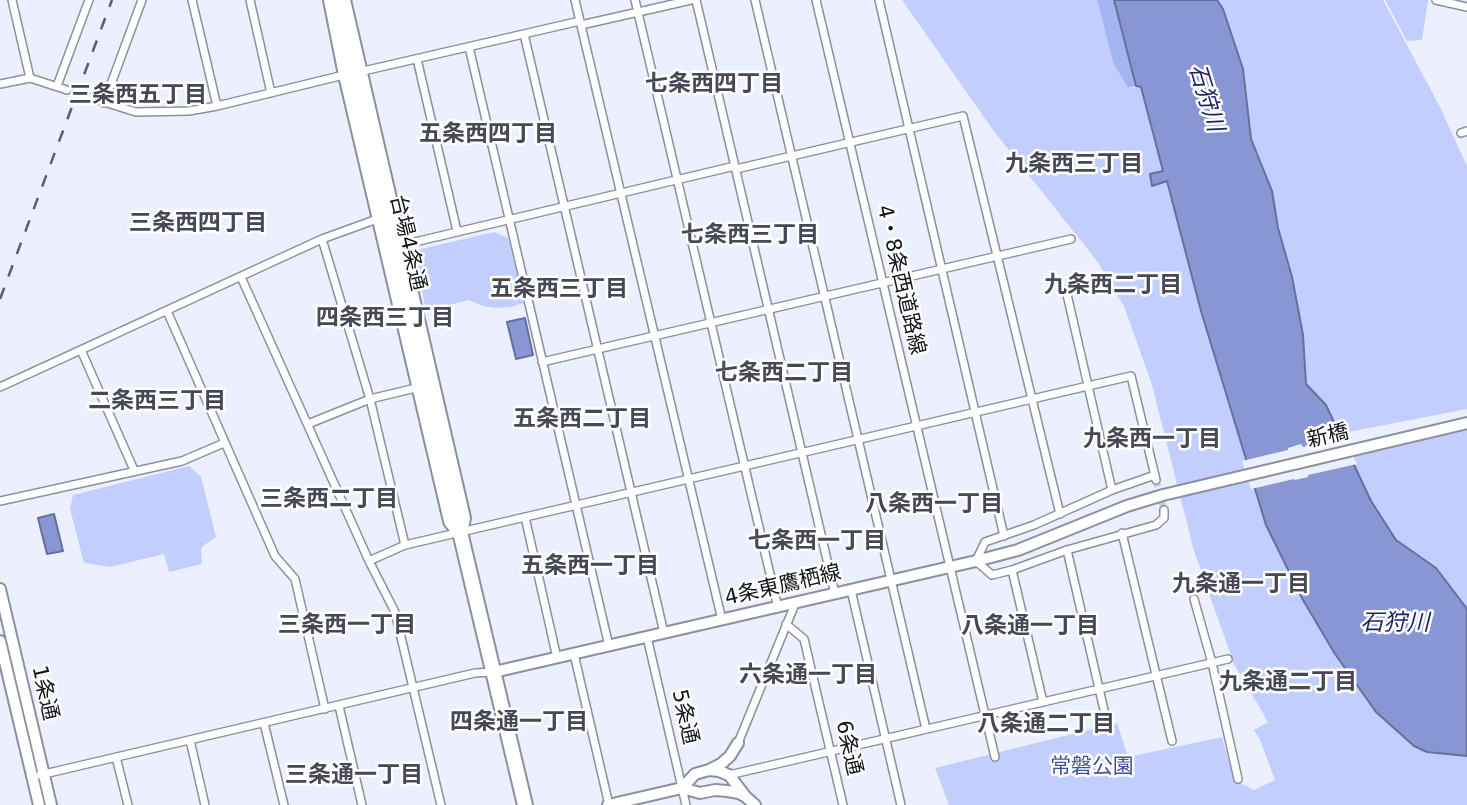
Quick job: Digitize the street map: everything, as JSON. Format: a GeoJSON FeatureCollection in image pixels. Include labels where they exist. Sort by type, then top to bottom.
{"type":"FeatureCollection","features":[{"type":"Feature","properties":{"kind":"highway","name":"台場4条通"},"geometry":{"type":"LineString","coordinates":[[331,0],[353,74],[426,386],[451,521],[460,533],[525,805]]}},
{"type":"Feature","properties":{"kind":"highway","name":"台場4条通"},"geometry":{"type":"LineString","coordinates":[[343,0],[353,74]]}},
{"type":"Feature","properties":{"kind":"street"},"geometry":{"type":"LineString","coordinates":[[12,0],[30,78]]}},
{"type":"Feature","properties":{"kind":"street"},"geometry":{"type":"LineString","coordinates":[[57,86],[89,0]]}},
{"type":"Feature","properties":{"kind":"street"},"geometry":{"type":"LineString","coordinates":[[104,103],[142,0]]}},
{"type":"Feature","properties":{"kind":"street"},"geometry":{"type":"LineString","coordinates":[[192,0],[217,106]]}},
{"type":"Feature","properties":{"kind":"street"},"geometry":{"type":"LineString","coordinates":[[250,0],[271,93]]}},
{"type":"Feature","properties":{"kind":"street"},"geometry":{"type":"LineString","coordinates":[[575,0],[722,620]]}},
{"type":"Feature","properties":{"kind":"street"},"geometry":{"type":"LineString","coordinates":[[635,0],[778,608]]}},
{"type":"Feature","properties":{"kind":"street"},"geometry":{"type":"LineString","coordinates":[[79,94],[136,112],[189,111],[524,34],[691,0]]}},
{"type":"Feature","properties":{"kind":"street"},"geometry":{"type":"LineString","coordinates":[[696,0],[835,594]]}},
{"type":"Feature","properties":{"kind":"street"},"geometry":{"type":"LineString","coordinates":[[755,0],[926,729]]}},
{"type":"Feature","properties":{"kind":"street","name":"4・8条西道路線"},"geometry":{"type":"LineString","coordinates":[[816,0],[995,757]]}},
{"type":"Feature","properties":{"kind":"street"},"geometry":{"type":"LineString","coordinates":[[879,0],[1004,536]]}},
{"type":"Feature","properties":{"kind":"street"},"geometry":{"type":"LineString","coordinates":[[1436,0],[1467,6]]}},
{"type":"Feature","properties":{"kind":"street"},"geometry":{"type":"LineString","coordinates":[[524,34],[664,634]]}},
{"type":"Feature","properties":{"kind":"street"},"geometry":{"type":"LineString","coordinates":[[469,47],[609,646]]}},
{"type":"Feature","properties":{"kind":"street"},"geometry":{"type":"LineString","coordinates":[[417,59],[457,231]]}},
{"type":"Feature","properties":{"kind":"street"},"geometry":{"type":"LineString","coordinates":[[0,84],[30,78],[67,90]]}},
{"type":"Feature","properties":{"kind":"street"},"geometry":{"type":"LineString","coordinates":[[393,247],[564,205],[963,116],[1059,514]]}},
{"type":"Feature","properties":{"kind":"street"},"geometry":{"type":"LineString","coordinates":[[0,387],[322,239],[386,217]]}},
{"type":"Feature","properties":{"kind":"street"},"geometry":{"type":"LineString","coordinates":[[322,239],[370,399],[405,545]]}},
{"type":"Feature","properties":{"kind":"street"},"geometry":{"type":"LineString","coordinates":[[542,362],[1071,239]]}},
{"type":"Feature","properties":{"kind":"street"},"geometry":{"type":"LineString","coordinates":[[241,277],[369,561],[396,612],[441,805]]}},
{"type":"Feature","properties":{"kind":"street"},"geometry":{"type":"LineString","coordinates":[[1066,290],[1112,490]]}},
{"type":"Feature","properties":{"kind":"street"},"geometry":{"type":"LineString","coordinates":[[167,311],[275,556],[295,579],[325,709]]}},
{"type":"Feature","properties":{"kind":"street"},"geometry":{"type":"LineString","coordinates":[[81,350],[134,470]]}},
{"type":"Feature","properties":{"kind":"street"},"geometry":{"type":"LineString","coordinates":[[369,561],[405,545],[1131,376],[1156,478],[1112,490],[1059,514],[985,541],[976,561],[992,575],[1122,533],[1156,525],[1164,514]]}},
{"type":"Feature","properties":{"kind":"street"},"geometry":{"type":"LineString","coordinates":[[308,424],[370,399],[426,386]]}},
{"type":"Feature","properties":{"kind":"street","name":"新橋"},"geometry":{"type":"LineString","coordinates":[[1197,487],[1467,423]]}},
{"type":"Feature","properties":{"kind":"street"},"geometry":{"type":"LineString","coordinates":[[0,501],[182,461],[224,443]]}},
{"type":"Feature","properties":{"kind":"street","name":"4条東鷹栖線"},"geometry":{"type":"LineString","coordinates":[[494,672],[1018,550],[1127,506],[1197,487]]}},
{"type":"Feature","properties":{"kind":"street"},"geometry":{"type":"LineString","coordinates":[[525,517],[557,658]]}},
{"type":"Feature","properties":{"kind":"street"},"geometry":{"type":"LineString","coordinates":[[1122,533],[1172,741]]}},
{"type":"Feature","properties":{"kind":"street"},"geometry":{"type":"LineString","coordinates":[[1067,550],[1107,723]]}},
{"type":"Feature","properties":{"kind":"street"},"geometry":{"type":"LineString","coordinates":[[1012,570],[1043,702]]}},
{"type":"Feature","properties":{"kind":"street","name":"1条通"},"geometry":{"type":"LineString","coordinates":[[0,589],[4,636],[38,775],[51,805]]}},
{"type":"Feature","properties":{"kind":"street"},"geometry":{"type":"LineString","coordinates":[[852,590],[901,805]]}},
{"type":"Feature","properties":{"kind":"street"},"geometry":{"type":"LineString","coordinates":[[1194,599],[1212,663],[1238,779]]}},
{"type":"Feature","properties":{"kind":"street"},"geometry":{"type":"LineString","coordinates":[[574,654],[609,805],[682,788],[700,793],[715,790],[723,786],[729,775],[738,743],[795,604]]}},
{"type":"Feature","properties":{"kind":"street","name":"6条通"},"geometry":{"type":"LineString","coordinates":[[786,624],[804,639],[843,805]]}},
{"type":"Feature","properties":{"kind":"street","name":"5条通"},"geometry":{"type":"LineString","coordinates":[[646,637],[686,805]]}},
{"type":"Feature","properties":{"kind":"street"},"geometry":{"type":"LineString","coordinates":[[729,775],[1228,659]]}},
{"type":"Feature","properties":{"kind":"street"},"geometry":{"type":"LineString","coordinates":[[38,775],[475,673],[494,672]]}},
{"type":"Feature","properties":{"kind":"street"},"geometry":{"type":"LineString","coordinates":[[339,706],[362,805]]}},
{"type":"Feature","properties":{"kind":"street"},"geometry":{"type":"LineString","coordinates":[[264,723],[284,805]]}},
{"type":"Feature","properties":{"kind":"street"},"geometry":{"type":"LineString","coordinates":[[190,740],[205,805]]}},
{"type":"Feature","properties":{"kind":"street"},"geometry":{"type":"LineString","coordinates":[[709,771],[730,756],[738,743]]}},
{"type":"Feature","properties":{"kind":"street"},"geometry":{"type":"LineString","coordinates":[[116,757],[128,805]]}},
{"type":"Feature","properties":{"kind":"street"},"geometry":{"type":"LineString","coordinates":[[682,788],[695,774],[719,771],[729,775],[755,805]]}},
{"type":"Feature","properties":{"kind":"street","name":"1条通"},"geometry":{"type":"LineString","coordinates":[[38,775],[39,805]]}},
{"type":"Feature","properties":{"kind":"street"},"geometry":{"type":"LineString","coordinates":[[715,790],[739,793],[746,797]]}},
{"type":"Feature","properties":{"kind":"green space","name":"常磐公園"},"geometry":{"type":"Polygon","coordinates":[[[902,0],[1097,0],[1113,63],[1128,88],[1141,87],[1163,171],[1153,185],[1167,181],[1266,525],[1303,600],[1467,756],[1467,805],[949,805],[935,768],[1117,723],[1128,757],[1222,737],[1234,780],[1254,790],[1275,780],[1254,730],[1268,722],[1234,664],[1194,551],[1152,385],[1124,306],[1097,261],[993,130],[902,0]]]}},
{"type":"Feature","properties":{"kind":"green space"},"geometry":{"type":"Polygon","coordinates":[[[1217,0],[1383,0],[1440,107],[1467,166],[1467,409],[1338,434],[1326,405],[1306,384],[1303,335],[1292,277],[1278,228],[1272,191],[1251,139],[1243,69],[1217,0]]]}},
{"type":"Feature","properties":{"kind":"green space"},"geometry":{"type":"Polygon","coordinates":[[[1385,0],[1428,0],[1422,40],[1407,41],[1385,0]]]}},
{"type":"Feature","properties":{"kind":"green space"},"geometry":{"type":"Polygon","coordinates":[[[494,232],[508,238],[524,303],[496,308],[469,300],[426,311],[416,258],[421,249],[494,232]]]}},
{"type":"Feature","properties":{"kind":"green space"},"geometry":{"type":"Polygon","coordinates":[[[1467,424],[1467,609],[1436,568],[1396,540],[1344,453],[1467,424]]]}},
{"type":"Feature","properties":{"kind":"green space"},"geometry":{"type":"Polygon","coordinates":[[[189,466],[201,477],[216,537],[203,546],[202,564],[169,572],[164,554],[110,567],[84,563],[70,509],[73,495],[189,466]]]}},
{"type":"Feature","properties":{"kind":"shaded area"},"geometry":{"type":"Polygon","coordinates":[[[1097,0],[1113,0],[1136,86],[1128,88],[1113,63],[1097,0]]]}},
{"type":"Feature","properties":{"kind":"water","name":"石狩川"},"geometry":{"type":"Polygon","coordinates":[[[1114,0],[1217,0],[1223,9],[1243,69],[1251,139],[1272,191],[1278,228],[1292,277],[1303,335],[1306,384],[1326,405],[1371,501],[1396,540],[1436,568],[1467,609],[1467,756],[1427,752],[1414,746],[1376,712],[1335,654],[1303,600],[1266,525],[1201,311],[1167,181],[1152,186],[1150,174],[1163,171],[1141,87],[1136,86],[1114,0]]]}},
{"type":"Feature","properties":{"kind":"water"},"geometry":{"type":"Polygon","coordinates":[[[525,318],[533,355],[516,359],[507,322],[525,318]]]}},
{"type":"Feature","properties":{"kind":"water"},"geometry":{"type":"Polygon","coordinates":[[[54,514],[63,551],[47,554],[38,518],[54,514]]]}},
{"type":"Feature","properties":{"kind":"pier"},"geometry":{"type":"Polygon","coordinates":[[[1344,437],[1357,464],[1251,489],[1242,461],[1288,450],[1301,444],[1303,447],[1344,437]]]}},
{"type":"Feature","properties":{"kind":"tunnel"},"geometry":{"type":"LineString","coordinates":[[1156,480],[1164,510]]}},
{"type":"Feature","properties":{"kind":"railway"},"geometry":{"type":"LineString","coordinates":[[0,299],[112,0]]}},
{"type":"Feature","properties":{"kind":"district","name":"七条西四丁目"},"geometry":{"type":"Point","coordinates":[714,85]}},
{"type":"Feature","properties":{"kind":"district","name":"三条西五丁目"},"geometry":{"type":"Point","coordinates":[138,96]}},
{"type":"Feature","properties":{"kind":"district","name":"五条西四丁目"},"geometry":{"type":"Point","coordinates":[488,135]}},
{"type":"Feature","properties":{"kind":"district","name":"九条西三丁目"},"geometry":{"type":"Point","coordinates":[1074,165]}},
{"type":"Feature","properties":{"kind":"district","name":"三条西四丁目"},"geometry":{"type":"Point","coordinates":[198,224]}},
{"type":"Feature","properties":{"kind":"district","name":"七条西三丁目"},"geometry":{"type":"Point","coordinates":[750,236]}},
{"type":"Feature","properties":{"kind":"district","name":"九条西二丁目"},"geometry":{"type":"Point","coordinates":[1113,286]}},
{"type":"Feature","properties":{"kind":"district","name":"五条西三丁目"},"geometry":{"type":"Point","coordinates":[559,290]}},
{"type":"Feature","properties":{"kind":"district","name":"四条西三丁目"},"geometry":{"type":"Point","coordinates":[385,319]}},
{"type":"Feature","properties":{"kind":"district","name":"七条西二丁目"},"geometry":{"type":"Point","coordinates":[784,374]}},
{"type":"Feature","properties":{"kind":"district","name":"二条西三丁目"},"geometry":{"type":"Point","coordinates":[157,402]}},
{"type":"Feature","properties":{"kind":"district","name":"五条西二丁目"},"geometry":{"type":"Point","coordinates":[582,420]}},
{"type":"Feature","properties":{"kind":"district","name":"九条西一丁目"},"geometry":{"type":"Point","coordinates":[1152,440]}},
{"type":"Feature","properties":{"kind":"district","name":"三条西二丁目"},"geometry":{"type":"Point","coordinates":[329,500]}},
{"type":"Feature","properties":{"kind":"district","name":"八条西一丁目"},"geometry":{"type":"Point","coordinates":[934,505]}},
{"type":"Feature","properties":{"kind":"district","name":"七条西一丁目"},"geometry":{"type":"Point","coordinates":[817,542]}},
{"type":"Feature","properties":{"kind":"district","name":"五条西一丁目"},"geometry":{"type":"Point","coordinates":[590,567]}},
{"type":"Feature","properties":{"kind":"district","name":"九条通一丁目"},"geometry":{"type":"Point","coordinates":[1241,585]}},
{"type":"Feature","properties":{"kind":"district","name":"三条西一丁目"},"geometry":{"type":"Point","coordinates":[347,626]}},
{"type":"Feature","properties":{"kind":"district","name":"八条通一丁目"},"geometry":{"type":"Point","coordinates":[1030,627]}},
{"type":"Feature","properties":{"kind":"district","name":"六条通一丁目"},"geometry":{"type":"Point","coordinates":[808,676]}},
{"type":"Feature","properties":{"kind":"district","name":"九条通二丁目"},"geometry":{"type":"Point","coordinates":[1288,683]}},
{"type":"Feature","properties":{"kind":"district","name":"四条通一丁目"},"geometry":{"type":"Point","coordinates":[519,723]}},
{"type":"Feature","properties":{"kind":"district","name":"八条通二丁目"},"geometry":{"type":"Point","coordinates":[1046,725]}},
{"type":"Feature","properties":{"kind":"district","name":"三条通一丁目"},"geometry":{"type":"Point","coordinates":[354,776]}}]}
